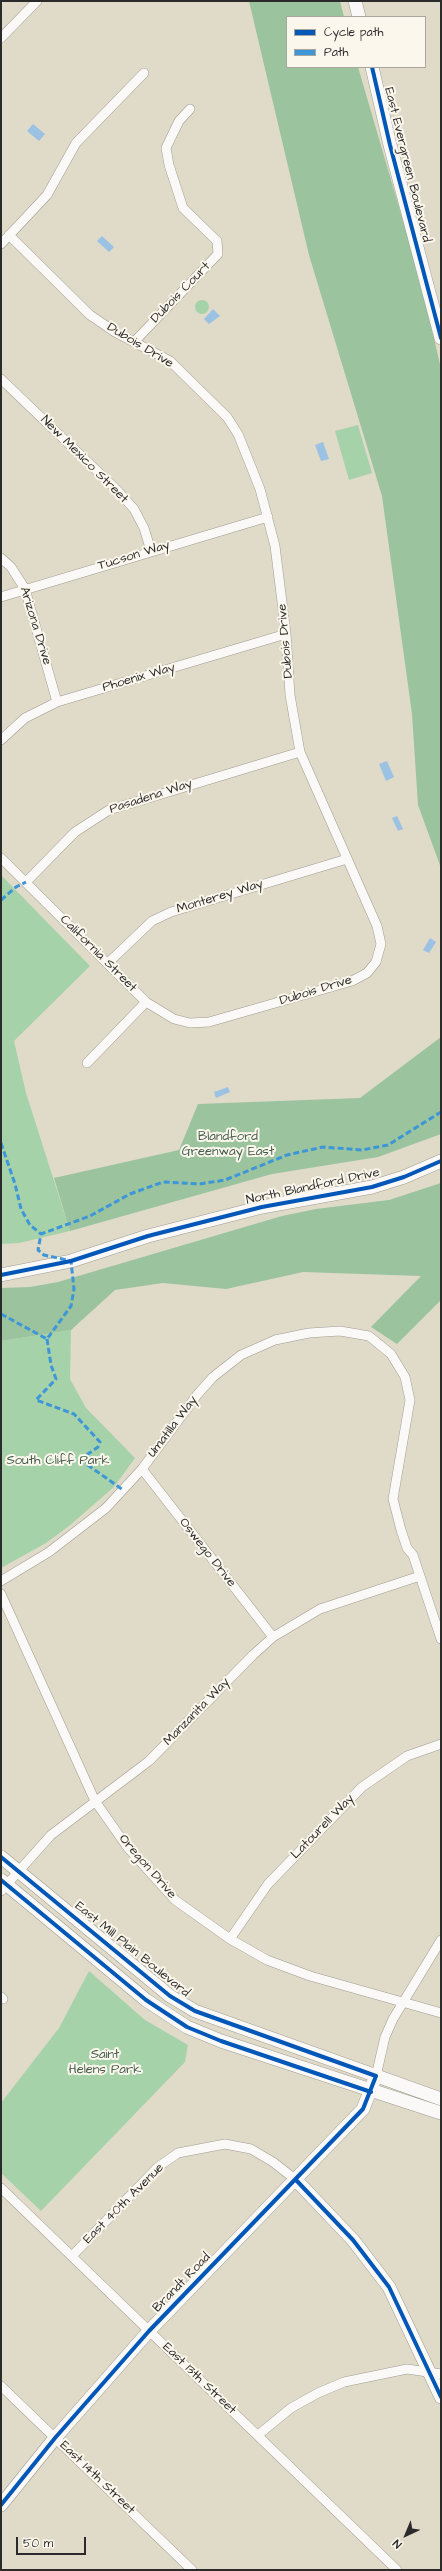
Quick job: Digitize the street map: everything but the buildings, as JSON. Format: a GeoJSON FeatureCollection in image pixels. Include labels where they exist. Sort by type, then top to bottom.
{"type":"FeatureCollection","features":[{"type":"Feature","properties":{"kind":"street"},"geometry":{"type":"LineString","coordinates":[[1,38],[37,1]]}},
{"type":"Feature","properties":{"kind":"street"},"geometry":{"type":"LineString","coordinates":[[355,1],[359,16]]}},
{"type":"Feature","properties":{"kind":"street"},"geometry":{"type":"LineString","coordinates":[[365,1],[366,16]]}},
{"type":"Feature","properties":{"kind":"street","name":"East Evergreen Boulevard"},"geometry":{"type":"LineString","coordinates":[[372,68],[390,145],[441,338]]}},
{"type":"Feature","properties":{"kind":"street"},"geometry":{"type":"LineString","coordinates":[[1,244],[47,195],[76,143],[144,73]]}},
{"type":"Feature","properties":{"kind":"street","name":"Dubois Court"},"geometry":{"type":"LineString","coordinates":[[135,341],[218,254],[217,242],[183,208],[166,148],[179,121],[190,109]]}},
{"type":"Feature","properties":{"kind":"street","name":"Dubois Drive"},"geometry":{"type":"LineString","coordinates":[[9,235],[90,315],[115,332],[135,341],[170,361],[227,417],[238,434],[260,489],[275,546],[286,634],[290,695],[300,752],[377,926],[381,944],[376,962],[367,973],[352,981],[208,1022]]}},
{"type":"Feature","properties":{"kind":"street","name":"New Mexico Street"},"geometry":{"type":"LineString","coordinates":[[1,379],[118,490],[134,509],[144,528],[151,551]]}},
{"type":"Feature","properties":{"kind":"street","name":"Tucson Way"},"geometry":{"type":"LineString","coordinates":[[1,598],[25,589],[268,517]]}},
{"type":"Feature","properties":{"kind":"street","name":"Arizona Drive"},"geometry":{"type":"LineString","coordinates":[[1,558],[11,567],[25,589],[57,702]]}},
{"type":"Feature","properties":{"kind":"street","name":"Phoenix Way"},"geometry":{"type":"LineString","coordinates":[[1,740],[25,718],[57,702],[286,634]]}},
{"type":"Feature","properties":{"kind":"street","name":"Pasadena Way"},"geometry":{"type":"LineString","coordinates":[[26,882],[75,832],[108,810],[300,752]]}},
{"type":"Feature","properties":{"kind":"street","name":"California Street"},"geometry":{"type":"LineString","coordinates":[[1,858],[146,1002],[174,1019],[190,1023],[208,1022]]}},
{"type":"Feature","properties":{"kind":"street","name":"Monterey Way"},"geometry":{"type":"LineString","coordinates":[[108,963],[152,921],[171,912],[347,859]]}},
{"type":"Feature","properties":{"kind":"street"},"geometry":{"type":"LineString","coordinates":[[86,1063],[146,1002]]}},
{"type":"Feature","properties":{"kind":"street","name":"North Blandford Drive"},"geometry":{"type":"LineString","coordinates":[[1,1275],[71,1261],[148,1236],[262,1207],[372,1187],[404,1177],[441,1161]]}},
{"type":"Feature","properties":{"kind":"street","name":"Umatilla Way"},"geometry":{"type":"LineString","coordinates":[[1,1581],[49,1552],[106,1508],[142,1469],[197,1394],[213,1377],[241,1355],[275,1340],[309,1333],[340,1331],[369,1336],[392,1354],[405,1377],[408,1394],[407,1423],[394,1478],[392,1499],[407,1548],[413,1555],[420,1576]]}},
{"type":"Feature","properties":{"kind":"street","name":"Oswego Drive"},"geometry":{"type":"LineString","coordinates":[[142,1469],[273,1637]]}},
{"type":"Feature","properties":{"kind":"street"},"geometry":{"type":"LineString","coordinates":[[420,1576],[441,1639]]}},
{"type":"Feature","properties":{"kind":"street","name":"Manzanita Way"},"geometry":{"type":"LineString","coordinates":[[3,1885],[51,1835],[95,1801],[124,1782],[149,1761],[253,1655],[273,1637],[320,1609],[420,1576]]}},
{"type":"Feature","properties":{"kind":"street","name":"Oregon Drive"},"geometry":{"type":"LineString","coordinates":[[1,1594],[95,1801],[128,1848],[174,1900],[230,1939],[267,1960],[310,1976],[403,2001],[441,2013]]}},
{"type":"Feature","properties":{"kind":"street","name":"Latourell Way"},"geometry":{"type":"LineString","coordinates":[[230,1939],[268,1884],[362,1787],[407,1756],[441,1744]]}},
{"type":"Feature","properties":{"kind":"street","name":"East Mill Plain Boulevard"},"geometry":{"type":"LineString","coordinates":[[1,1857],[17,1872],[170,1996],[195,2011],[441,2099]]}},
{"type":"Feature","properties":{"kind":"street"},"geometry":{"type":"LineString","coordinates":[[3,1885],[146,2000],[187,2027],[221,2041],[371,2092],[441,2113]]}},
{"type":"Feature","properties":{"kind":"street"},"geometry":{"type":"LineString","coordinates":[[376,2076],[384,2036],[403,2001],[441,1940]]}},
{"type":"Feature","properties":{"kind":"street","name":"Brandt Road"},"geometry":{"type":"LineString","coordinates":[[1,2505],[55,2438],[149,2332],[363,2109],[371,2092],[376,2076]]}},
{"type":"Feature","properties":{"kind":"street","name":"East 40th Avenue"},"geometry":{"type":"LineString","coordinates":[[72,2256],[158,2167],[178,2153],[225,2144],[251,2149],[273,2162],[296,2180]]}},
{"type":"Feature","properties":{"kind":"street"},"geometry":{"type":"LineString","coordinates":[[296,2180],[353,2240],[375,2267],[401,2309],[435,2372],[441,2397]]}},
{"type":"Feature","properties":{"kind":"street","name":"East 13th Street"},"geometry":{"type":"LineString","coordinates":[[1,2188],[396,2570]]}},
{"type":"Feature","properties":{"kind":"street"},"geometry":{"type":"LineString","coordinates":[[258,2435],[291,2408],[318,2393],[344,2382],[387,2371],[407,2369],[435,2372]]}},
{"type":"Feature","properties":{"kind":"street","name":"East 14th Street"},"geometry":{"type":"LineString","coordinates":[[1,2386],[192,2570]]}},
{"type":"Feature","properties":{"kind":"green space"},"geometry":{"type":"Polygon","coordinates":[[[249,1],[340,1],[344,16],[286,16],[286,68],[358,68],[422,286],[441,369],[441,868],[418,805],[412,714],[382,496],[309,255],[249,1]]]}},
{"type":"Feature","properties":{"kind":"green space"},"geometry":{"type":"Polygon","coordinates":[[[202,300],[207,302],[209,307],[207,312],[202,314],[197,312],[195,307],[197,302],[202,300]]]}},
{"type":"Feature","properties":{"kind":"green space"},"geometry":{"type":"Polygon","coordinates":[[[358,425],[372,473],[349,480],[335,431],[358,425]]]}},
{"type":"Feature","properties":{"kind":"green space"},"geometry":{"type":"Polygon","coordinates":[[[1,875],[90,966],[14,1041],[26,1093],[70,1231],[19,1243],[1,1244],[1,875]]]}},
{"type":"Feature","properties":{"kind":"green space","name":"Blandford Greenway East"},"geometry":{"type":"Polygon","coordinates":[[[441,1037],[441,1134],[378,1157],[272,1174],[70,1231],[54,1178],[179,1150],[198,1104],[360,1098],[441,1037]]]}},
{"type":"Feature","properties":{"kind":"green space"},"geometry":{"type":"Polygon","coordinates":[[[441,1183],[441,1300],[397,1344],[371,1327],[421,1276],[303,1272],[226,1289],[163,1283],[115,1290],[71,1330],[1,1341],[1,1288],[30,1287],[58,1282],[282,1216],[316,1209],[389,1200],[441,1183]]]}},
{"type":"Feature","properties":{"kind":"green space","name":"South Cliff Park"},"geometry":{"type":"Polygon","coordinates":[[[71,1330],[70,1379],[86,1408],[135,1458],[114,1487],[69,1526],[46,1543],[1,1568],[1,1341],[71,1330]]]}},
{"type":"Feature","properties":{"kind":"green space","name":"Saint Helens Park"},"geometry":{"type":"Polygon","coordinates":[[[89,1971],[145,2020],[188,2045],[185,2062],[41,2211],[1,2173],[1,2103],[59,2028],[89,1971]]]}},
{"type":"Feature","properties":{"kind":"water"},"geometry":{"type":"Polygon","coordinates":[[[33,124],[45,134],[39,141],[27,131],[33,124]]]}},
{"type":"Feature","properties":{"kind":"water"},"geometry":{"type":"Polygon","coordinates":[[[102,236],[114,247],[109,252],[97,241],[102,236]]]}},
{"type":"Feature","properties":{"kind":"water"},"geometry":{"type":"Polygon","coordinates":[[[213,309],[220,316],[209,324],[204,319],[213,309]]]}},
{"type":"Feature","properties":{"kind":"water"},"geometry":{"type":"Polygon","coordinates":[[[323,442],[329,459],[321,461],[315,445],[323,442]]]}},
{"type":"Feature","properties":{"kind":"water"},"geometry":{"type":"Polygon","coordinates":[[[387,761],[394,777],[386,781],[379,764],[387,761]]]}},
{"type":"Feature","properties":{"kind":"water"},"geometry":{"type":"Polygon","coordinates":[[[397,816],[403,829],[398,831],[392,818],[397,816]]]}},
{"type":"Feature","properties":{"kind":"water"},"geometry":{"type":"Polygon","coordinates":[[[430,938],[436,942],[429,953],[423,950],[430,938]]]}},
{"type":"Feature","properties":{"kind":"water"},"geometry":{"type":"Polygon","coordinates":[[[228,1087],[230,1092],[216,1098],[214,1092],[228,1087]]]}},
{"type":"Feature","properties":{"kind":"marked path"},"geometry":{"type":"LineString","coordinates":[[1,900],[16,887],[26,882]]}},
{"type":"Feature","properties":{"kind":"marked path"},"geometry":{"type":"LineString","coordinates":[[1,1314],[47,1339],[71,1306],[74,1289],[71,1261],[44,1255],[38,1250],[41,1234],[90,1216],[130,1194],[163,1182],[199,1184],[225,1180],[287,1155],[323,1147],[362,1150],[388,1145],[441,1112]]}},
{"type":"Feature","properties":{"kind":"marked path"},"geometry":{"type":"LineString","coordinates":[[1,1143],[15,1184],[21,1209],[30,1225],[41,1234]]}},
{"type":"Feature","properties":{"kind":"marked path"},"geometry":{"type":"LineString","coordinates":[[47,1339],[51,1365],[56,1379],[36,1400],[74,1414],[100,1442],[98,1447],[85,1456],[85,1463],[123,1490]]}},
{"type":"Feature","properties":{"kind":"cycle path"},"geometry":{"type":"LineString","coordinates":[[372,68],[390,145],[441,338]]}},
{"type":"Feature","properties":{"kind":"cycle path"},"geometry":{"type":"LineString","coordinates":[[1,1275],[71,1261],[148,1236],[262,1207],[372,1187],[404,1177],[441,1161]]}},
{"type":"Feature","properties":{"kind":"cycle path"},"geometry":{"type":"LineString","coordinates":[[1,1857],[170,1996],[195,2011],[376,2076],[363,2109],[149,2331],[55,2438],[1,2505]]}},
{"type":"Feature","properties":{"kind":"cycle path"},"geometry":{"type":"LineString","coordinates":[[1,1880],[146,2000],[187,2027],[221,2041],[371,2092]]}},
{"type":"Feature","properties":{"kind":"cycle path"},"geometry":{"type":"LineString","coordinates":[[296,2180],[353,2240],[389,2287],[441,2397]]}}]}
